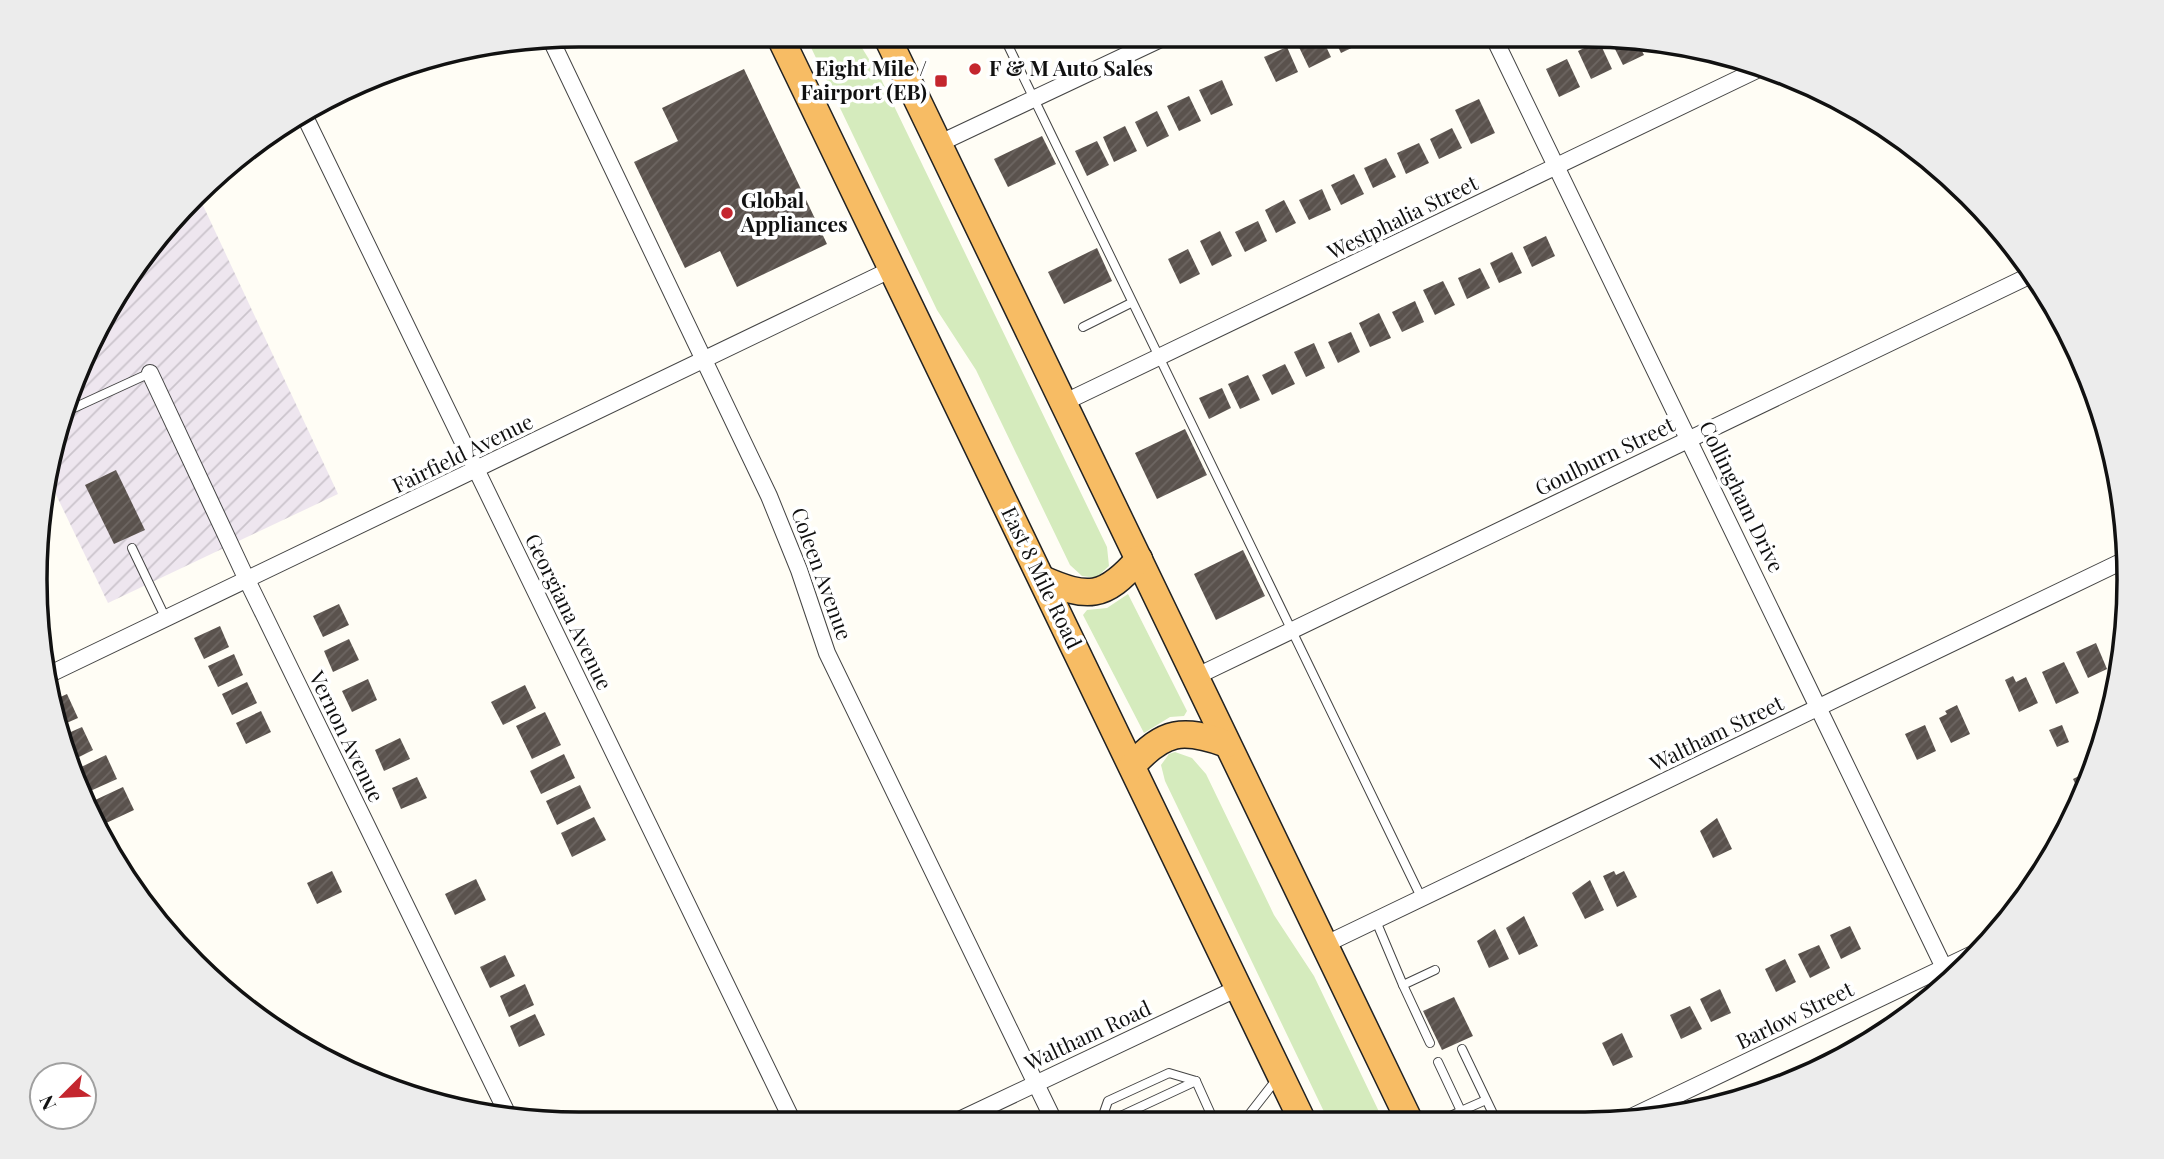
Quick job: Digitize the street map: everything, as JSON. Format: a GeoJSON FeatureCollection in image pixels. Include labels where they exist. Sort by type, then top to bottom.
{"type":"FeatureCollection","features":[{"type":"Feature","properties":{"kind":"highway","name":"East 8 Mile Road"},"geometry":{"type":"LineString","coordinates":[[785,47],[1298,1112]]}},
{"type":"Feature","properties":{"kind":"highway"},"geometry":{"type":"LineString","coordinates":[[892,47],[1405,1112]]}},
{"type":"Feature","properties":{"kind":"highway"},"geometry":{"type":"LineString","coordinates":[[1042,579],[1072,592],[1096,593],[1117,582],[1139,559]]}},
{"type":"Feature","properties":{"kind":"highway"},"geometry":{"type":"LineString","coordinates":[[1132,766],[1154,744],[1176,734],[1202,735],[1227,744]]}},
{"type":"Feature","properties":{"kind":"street"},"geometry":{"type":"LineString","coordinates":[[938,144],[1144,47]]}},
{"type":"Feature","properties":{"kind":"street","name":"Collingham Drive"},"geometry":{"type":"LineString","coordinates":[[1498,47],[1946,970]]}},
{"type":"Feature","properties":{"kind":"street","name":"Coleen Avenue"},"geometry":{"type":"LineString","coordinates":[[555,48],[778,515],[827,653],[1050,1112]]}},
{"type":"Feature","properties":{"kind":"street","name":"Westphalia Street"},"geometry":{"type":"LineString","coordinates":[[1063,403],[1750,73]]}},
{"type":"Feature","properties":{"kind":"street","name":"Georgiana Avenue"},"geometry":{"type":"LineString","coordinates":[[308,122],[788,1112]]}},
{"type":"Feature","properties":{"kind":"street","name":"Fairfield Avenue"},"geometry":{"type":"LineString","coordinates":[[55,671],[892,270]]}},
{"type":"Feature","properties":{"kind":"street","name":"Goulburn Street"},"geometry":{"type":"LineString","coordinates":[[1195,677],[2023,279]]}},
{"type":"Feature","properties":{"kind":"street","name":"Vernon Avenue"},"geometry":{"type":"LineString","coordinates":[[150,373],[247,580],[504,1106]]}},
{"type":"Feature","properties":{"kind":"street","name":"Waltham Street"},"geometry":{"type":"LineString","coordinates":[[1324,945],[2117,564]]}},
{"type":"Feature","properties":{"kind":"street","name":"Barlow Street"},"geometry":{"type":"LineString","coordinates":[[1654,1107],[1938,977]]}},
{"type":"Feature","properties":{"kind":"street","name":"Waltham Road"},"geometry":{"type":"LineString","coordinates":[[976,1112],[1238,988]]}},
{"type":"Feature","properties":{"kind":"lane"},"geometry":{"type":"LineString","coordinates":[[1008,47],[1422,900]]}},
{"type":"Feature","properties":{"kind":"lane"},"geometry":{"type":"LineString","coordinates":[[1083,327],[1131,303]]}},
{"type":"Feature","properties":{"kind":"lane"},"geometry":{"type":"LineString","coordinates":[[75,407],[150,373]]}},
{"type":"Feature","properties":{"kind":"lane"},"geometry":{"type":"LineString","coordinates":[[132,548],[166,619]]}},
{"type":"Feature","properties":{"kind":"lane"},"geometry":{"type":"LineString","coordinates":[[1376,922],[1430,1043]]}},
{"type":"Feature","properties":{"kind":"lane"},"geometry":{"type":"LineString","coordinates":[[1403,985],[1435,970]]}},
{"type":"Feature","properties":{"kind":"lane"},"geometry":{"type":"LineString","coordinates":[[1462,1049],[1492,1112]]}},
{"type":"Feature","properties":{"kind":"lane"},"geometry":{"type":"LineString","coordinates":[[1438,1062],[1461,1112]]}},
{"type":"Feature","properties":{"kind":"lane"},"geometry":{"type":"LineString","coordinates":[[1104,1112],[1108,1101],[1169,1073],[1196,1081],[1210,1112]]}},
{"type":"Feature","properties":{"kind":"lane"},"geometry":{"type":"LineString","coordinates":[[1251,1112],[1280,1075]]}},
{"type":"Feature","properties":{"kind":"lane"},"geometry":{"type":"LineString","coordinates":[[1129,1112],[1196,1081]]}},
{"type":"Feature","properties":{"kind":"lane"},"geometry":{"type":"LineString","coordinates":[[1469,1112],[1486,1100]]}},
{"type":"Feature","properties":{"kind":"shaded area"},"geometry":{"type":"Polygon","coordinates":[[[202,204],[338,494],[108,603],[55,492],[65,442],[88,376],[119,313],[157,255],[202,204]]]}},
{"type":"Feature","properties":{"kind":"green space"},"geometry":{"type":"Polygon","coordinates":[[[811,47],[861,47],[880,77],[1107,547],[1109,566],[1096,578],[1082,576],[1070,565],[976,370],[937,310],[811,47]]]}},
{"type":"Feature","properties":{"kind":"green space"},"geometry":{"type":"Polygon","coordinates":[[[1128,594],[1187,711],[1184,716],[1170,717],[1144,733],[1083,615],[1087,610],[1107,608],[1128,594]]]}},
{"type":"Feature","properties":{"kind":"green space"},"geometry":{"type":"Polygon","coordinates":[[[1175,752],[1192,758],[1206,774],[1274,915],[1314,976],[1379,1112],[1324,1112],[1165,781],[1161,765],[1169,754],[1175,752]]]}},
{"type":"Feature","properties":{"kind":"building"},"geometry":{"type":"Polygon","coordinates":[[[1287,47],[1298,72],[1276,82],[1264,57],[1287,47]]]}},
{"type":"Feature","properties":{"kind":"building"},"geometry":{"type":"Polygon","coordinates":[[[1299,47],[1326,47],[1331,57],[1309,68],[1299,47]]]}},
{"type":"Feature","properties":{"kind":"building"},"geometry":{"type":"Polygon","coordinates":[[[1338,47],[1354,47],[1341,53],[1338,47]]]}},
{"type":"Feature","properties":{"kind":"building"},"geometry":{"type":"Polygon","coordinates":[[[1586,47],[1602,48],[1612,69],[1591,79],[1578,51],[1586,47]]]}},
{"type":"Feature","properties":{"kind":"building"},"geometry":{"type":"Polygon","coordinates":[[[1614,48],[1642,51],[1644,55],[1623,65],[1614,48]]]}},
{"type":"Feature","properties":{"kind":"building"},"geometry":{"type":"Polygon","coordinates":[[[1567,59],[1580,87],[1559,97],[1546,69],[1567,59]]]}},
{"type":"Feature","properties":{"kind":"building"},"geometry":{"type":"Polygon","coordinates":[[[744,69],[827,244],[737,287],[720,251],[685,268],[634,162],[678,141],[662,108],[744,69]]]}},
{"type":"Feature","properties":{"kind":"building"},"geometry":{"type":"Polygon","coordinates":[[[1222,80],[1233,105],[1211,115],[1199,90],[1222,80]]]}},
{"type":"Feature","properties":{"kind":"building"},"geometry":{"type":"Polygon","coordinates":[[[1189,96],[1201,121],[1179,131],[1167,106],[1189,96]]]}},
{"type":"Feature","properties":{"kind":"building"},"geometry":{"type":"Polygon","coordinates":[[[1479,99],[1495,133],[1471,144],[1455,110],[1479,99]]]}},
{"type":"Feature","properties":{"kind":"building"},"geometry":{"type":"Polygon","coordinates":[[[1157,111],[1169,136],[1147,147],[1135,122],[1157,111]]]}},
{"type":"Feature","properties":{"kind":"building"},"geometry":{"type":"Polygon","coordinates":[[[1125,126],[1137,151],[1114,162],[1103,137],[1125,126]]]}},
{"type":"Feature","properties":{"kind":"building"},"geometry":{"type":"Polygon","coordinates":[[[1452,128],[1462,148],[1439,159],[1430,139],[1452,128]]]}},
{"type":"Feature","properties":{"kind":"building"},"geometry":{"type":"Polygon","coordinates":[[[1042,136],[1056,164],[1008,187],[994,159],[1042,136]]]}},
{"type":"Feature","properties":{"kind":"building"},"geometry":{"type":"Polygon","coordinates":[[[1097,141],[1109,165],[1087,176],[1075,151],[1097,141]]]}},
{"type":"Feature","properties":{"kind":"building"},"geometry":{"type":"Polygon","coordinates":[[[1419,143],[1429,163],[1406,174],[1397,153],[1419,143]]]}},
{"type":"Feature","properties":{"kind":"building"},"geometry":{"type":"Polygon","coordinates":[[[1386,158],[1396,177],[1373,188],[1364,168],[1386,158]]]}},
{"type":"Feature","properties":{"kind":"building"},"geometry":{"type":"Polygon","coordinates":[[[1354,174],[1364,194],[1341,205],[1331,185],[1354,174]]]}},
{"type":"Feature","properties":{"kind":"building"},"geometry":{"type":"Polygon","coordinates":[[[1322,189],[1331,210],[1309,220],[1299,200],[1322,189]]]}},
{"type":"Feature","properties":{"kind":"building"},"geometry":{"type":"Polygon","coordinates":[[[1284,200],[1296,223],[1276,233],[1265,210],[1284,200]]]}},
{"type":"Feature","properties":{"kind":"building"},"geometry":{"type":"Polygon","coordinates":[[[1258,221],[1267,241],[1245,252],[1235,232],[1258,221]]]}},
{"type":"Feature","properties":{"kind":"building"},"geometry":{"type":"Polygon","coordinates":[[[1220,231],[1232,256],[1212,266],[1200,241],[1220,231]]]}},
{"type":"Feature","properties":{"kind":"building"},"geometry":{"type":"Polygon","coordinates":[[[1546,236],[1555,256],[1532,267],[1523,247],[1546,236]]]}},
{"type":"Feature","properties":{"kind":"building"},"geometry":{"type":"Polygon","coordinates":[[[1097,248],[1112,281],[1064,304],[1048,272],[1097,248]]]}},
{"type":"Feature","properties":{"kind":"building"},"geometry":{"type":"Polygon","coordinates":[[[1188,249],[1200,274],[1180,284],[1168,259],[1188,249]]]}},
{"type":"Feature","properties":{"kind":"building"},"geometry":{"type":"Polygon","coordinates":[[[1512,252],[1522,273],[1499,283],[1490,263],[1512,252]]]}},
{"type":"Feature","properties":{"kind":"building"},"geometry":{"type":"Polygon","coordinates":[[[1480,268],[1490,288],[1467,299],[1458,278],[1480,268]]]}},
{"type":"Feature","properties":{"kind":"building"},"geometry":{"type":"Polygon","coordinates":[[[1443,281],[1455,305],[1435,315],[1423,290],[1443,281]]]}},
{"type":"Feature","properties":{"kind":"building"},"geometry":{"type":"Polygon","coordinates":[[[1415,301],[1424,322],[1402,332],[1392,312],[1415,301]]]}},
{"type":"Feature","properties":{"kind":"building"},"geometry":{"type":"Polygon","coordinates":[[[1379,313],[1391,338],[1370,347],[1359,323],[1379,313]]]}},
{"type":"Feature","properties":{"kind":"building"},"geometry":{"type":"Polygon","coordinates":[[[1351,332],[1360,352],[1338,363],[1328,342],[1351,332]]]}},
{"type":"Feature","properties":{"kind":"building"},"geometry":{"type":"Polygon","coordinates":[[[1314,343],[1325,368],[1306,377],[1294,352],[1314,343]]]}},
{"type":"Feature","properties":{"kind":"building"},"geometry":{"type":"Polygon","coordinates":[[[1285,364],[1295,384],[1272,395],[1262,375],[1285,364]]]}},
{"type":"Feature","properties":{"kind":"building"},"geometry":{"type":"Polygon","coordinates":[[[1248,375],[1260,400],[1240,409],[1228,384],[1248,375]]]}},
{"type":"Feature","properties":{"kind":"building"},"geometry":{"type":"Polygon","coordinates":[[[1222,388],[1231,408],[1209,419],[1199,398],[1222,388]]]}},
{"type":"Feature","properties":{"kind":"building"},"geometry":{"type":"Polygon","coordinates":[[[1185,429],[1207,475],[1157,499],[1135,453],[1185,429]]]}},
{"type":"Feature","properties":{"kind":"building"},"geometry":{"type":"Polygon","coordinates":[[[116,470],[145,530],[114,544],[85,485],[116,470]]]}},
{"type":"Feature","properties":{"kind":"building"},"geometry":{"type":"Polygon","coordinates":[[[1243,550],[1265,596],[1216,620],[1194,574],[1243,550]]]}},
{"type":"Feature","properties":{"kind":"building"},"geometry":{"type":"Polygon","coordinates":[[[339,604],[349,625],[323,637],[313,616],[339,604]]]}},
{"type":"Feature","properties":{"kind":"building"},"geometry":{"type":"Polygon","coordinates":[[[220,626],[229,647],[204,659],[194,638],[220,626]]]}},
{"type":"Feature","properties":{"kind":"building"},"geometry":{"type":"Polygon","coordinates":[[[349,639],[359,660],[333,672],[324,651],[349,639]]]}},
{"type":"Feature","properties":{"kind":"building"},"geometry":{"type":"Polygon","coordinates":[[[2096,643],[2107,669],[2088,678],[2076,652],[2096,643]]]}},
{"type":"Feature","properties":{"kind":"building"},"geometry":{"type":"Polygon","coordinates":[[[234,654],[243,675],[218,687],[208,666],[234,654]]]}},
{"type":"Feature","properties":{"kind":"building"},"geometry":{"type":"Polygon","coordinates":[[[2064,662],[2079,693],[2056,704],[2042,672],[2064,662]]]}},
{"type":"Feature","properties":{"kind":"building"},"geometry":{"type":"Polygon","coordinates":[[[2013,676],[2016,682],[2026,677],[2038,703],[2019,712],[2005,680],[2013,676]]]}},
{"type":"Feature","properties":{"kind":"building"},"geometry":{"type":"Polygon","coordinates":[[[368,679],[377,700],[352,712],[342,691],[368,679]]]}},
{"type":"Feature","properties":{"kind":"building"},"geometry":{"type":"Polygon","coordinates":[[[247,682],[257,703],[232,715],[222,694],[247,682]]]}},
{"type":"Feature","properties":{"kind":"building"},"geometry":{"type":"Polygon","coordinates":[[[525,685],[536,708],[503,725],[491,702],[525,685]]]}},
{"type":"Feature","properties":{"kind":"building"},"geometry":{"type":"Polygon","coordinates":[[[67,694],[78,718],[67,723],[60,697],[67,694]]]}},
{"type":"Feature","properties":{"kind":"building"},"geometry":{"type":"Polygon","coordinates":[[[1957,705],[1970,734],[1951,743],[1939,718],[1947,714],[1945,711],[1957,705]]]}},
{"type":"Feature","properties":{"kind":"building"},"geometry":{"type":"Polygon","coordinates":[[[261,711],[271,732],[246,744],[236,723],[261,711]]]}},
{"type":"Feature","properties":{"kind":"building"},"geometry":{"type":"Polygon","coordinates":[[[545,712],[561,745],[532,759],[516,726],[545,712]]]}},
{"type":"Feature","properties":{"kind":"building"},"geometry":{"type":"Polygon","coordinates":[[[1925,725],[1936,751],[1917,760],[1905,734],[1925,725]]]}},
{"type":"Feature","properties":{"kind":"building"},"geometry":{"type":"Polygon","coordinates":[[[2062,725],[2069,742],[2057,747],[2049,730],[2062,725]]]}},
{"type":"Feature","properties":{"kind":"building"},"geometry":{"type":"Polygon","coordinates":[[[82,727],[93,750],[78,758],[70,733],[82,727]]]}},
{"type":"Feature","properties":{"kind":"building"},"geometry":{"type":"Polygon","coordinates":[[[400,738],[410,759],[384,771],[375,750],[400,738]]]}},
{"type":"Feature","properties":{"kind":"building"},"geometry":{"type":"Polygon","coordinates":[[[564,754],[575,778],[541,794],[530,771],[564,754]]]}},
{"type":"Feature","properties":{"kind":"building"},"geometry":{"type":"Polygon","coordinates":[[[106,755],[117,779],[91,791],[81,767],[106,755]]]}},
{"type":"Feature","properties":{"kind":"building"},"geometry":{"type":"Polygon","coordinates":[[[417,777],[427,798],[401,809],[392,788],[417,777]]]}},
{"type":"Feature","properties":{"kind":"building"},"geometry":{"type":"Polygon","coordinates":[[[580,785],[591,808],[557,825],[546,801],[580,785]]]}},
{"type":"Feature","properties":{"kind":"building"},"geometry":{"type":"Polygon","coordinates":[[[123,787],[134,810],[106,823],[95,800],[123,787]]]}},
{"type":"Feature","properties":{"kind":"building"},"geometry":{"type":"Polygon","coordinates":[[[594,817],[606,840],[572,857],[561,833],[594,817]]]}},
{"type":"Feature","properties":{"kind":"building"},"geometry":{"type":"Polygon","coordinates":[[[1717,818],[1732,849],[1713,858],[1700,831],[1717,818]]]}},
{"type":"Feature","properties":{"kind":"building"},"geometry":{"type":"Polygon","coordinates":[[[332,871],[342,892],[317,904],[307,883],[332,871]]]}},
{"type":"Feature","properties":{"kind":"building"},"geometry":{"type":"Polygon","coordinates":[[[1614,871],[1616,875],[1624,871],[1637,897],[1617,907],[1603,876],[1614,871]]]}},
{"type":"Feature","properties":{"kind":"building"},"geometry":{"type":"Polygon","coordinates":[[[476,879],[486,900],[455,915],[445,894],[476,879]]]}},
{"type":"Feature","properties":{"kind":"building"},"geometry":{"type":"Polygon","coordinates":[[[1590,880],[1604,910],[1585,919],[1572,893],[1590,880]]]}},
{"type":"Feature","properties":{"kind":"building"},"geometry":{"type":"Polygon","coordinates":[[[1524,916],[1538,946],[1519,955],[1506,928],[1524,916]]]}},
{"type":"Feature","properties":{"kind":"building"},"geometry":{"type":"Polygon","coordinates":[[[1850,926],[1861,949],[1841,959],[1830,935],[1850,926]]]}},
{"type":"Feature","properties":{"kind":"building"},"geometry":{"type":"Polygon","coordinates":[[[1495,929],[1509,959],[1489,968],[1477,941],[1495,929]]]}},
{"type":"Feature","properties":{"kind":"building"},"geometry":{"type":"Polygon","coordinates":[[[1819,945],[1830,968],[1810,978],[1798,954],[1819,945]]]}},
{"type":"Feature","properties":{"kind":"building"},"geometry":{"type":"Polygon","coordinates":[[[505,955],[515,976],[490,988],[480,967],[505,955]]]}},
{"type":"Feature","properties":{"kind":"building"},"geometry":{"type":"Polygon","coordinates":[[[1785,959],[1796,982],[1776,992],[1765,969],[1785,959]]]}},
{"type":"Feature","properties":{"kind":"building"},"geometry":{"type":"Polygon","coordinates":[[[525,984],[534,1005],[509,1017],[500,996],[525,984]]]}},
{"type":"Feature","properties":{"kind":"building"},"geometry":{"type":"Polygon","coordinates":[[[1720,989],[1731,1013],[1711,1022],[1700,999],[1720,989]]]}},
{"type":"Feature","properties":{"kind":"building"},"geometry":{"type":"Polygon","coordinates":[[[1454,997],[1473,1036],[1442,1050],[1423,1011],[1454,997]]]}},
{"type":"Feature","properties":{"kind":"building"},"geometry":{"type":"Polygon","coordinates":[[[1690,1006],[1702,1029],[1681,1039],[1670,1015],[1690,1006]]]}},
{"type":"Feature","properties":{"kind":"building"},"geometry":{"type":"Polygon","coordinates":[[[535,1014],[545,1035],[519,1047],[510,1026],[535,1014]]]}},
{"type":"Feature","properties":{"kind":"building"},"geometry":{"type":"Polygon","coordinates":[[[1622,1033],[1633,1057],[1613,1066],[1602,1043],[1622,1033]]]}},
{"type":"Feature","properties":{"kind":"place","name":"F & M Auto Sales"},"geometry":{"type":"Point","coordinates":[975,69]}},
{"type":"Feature","properties":{"kind":"place","name":"Eight Mile / Fairport (EB)"},"geometry":{"type":"Point","coordinates":[941,81]}},
{"type":"Feature","properties":{"kind":"place","name":"Global Appliances"},"geometry":{"type":"Point","coordinates":[727,213]}}]}
